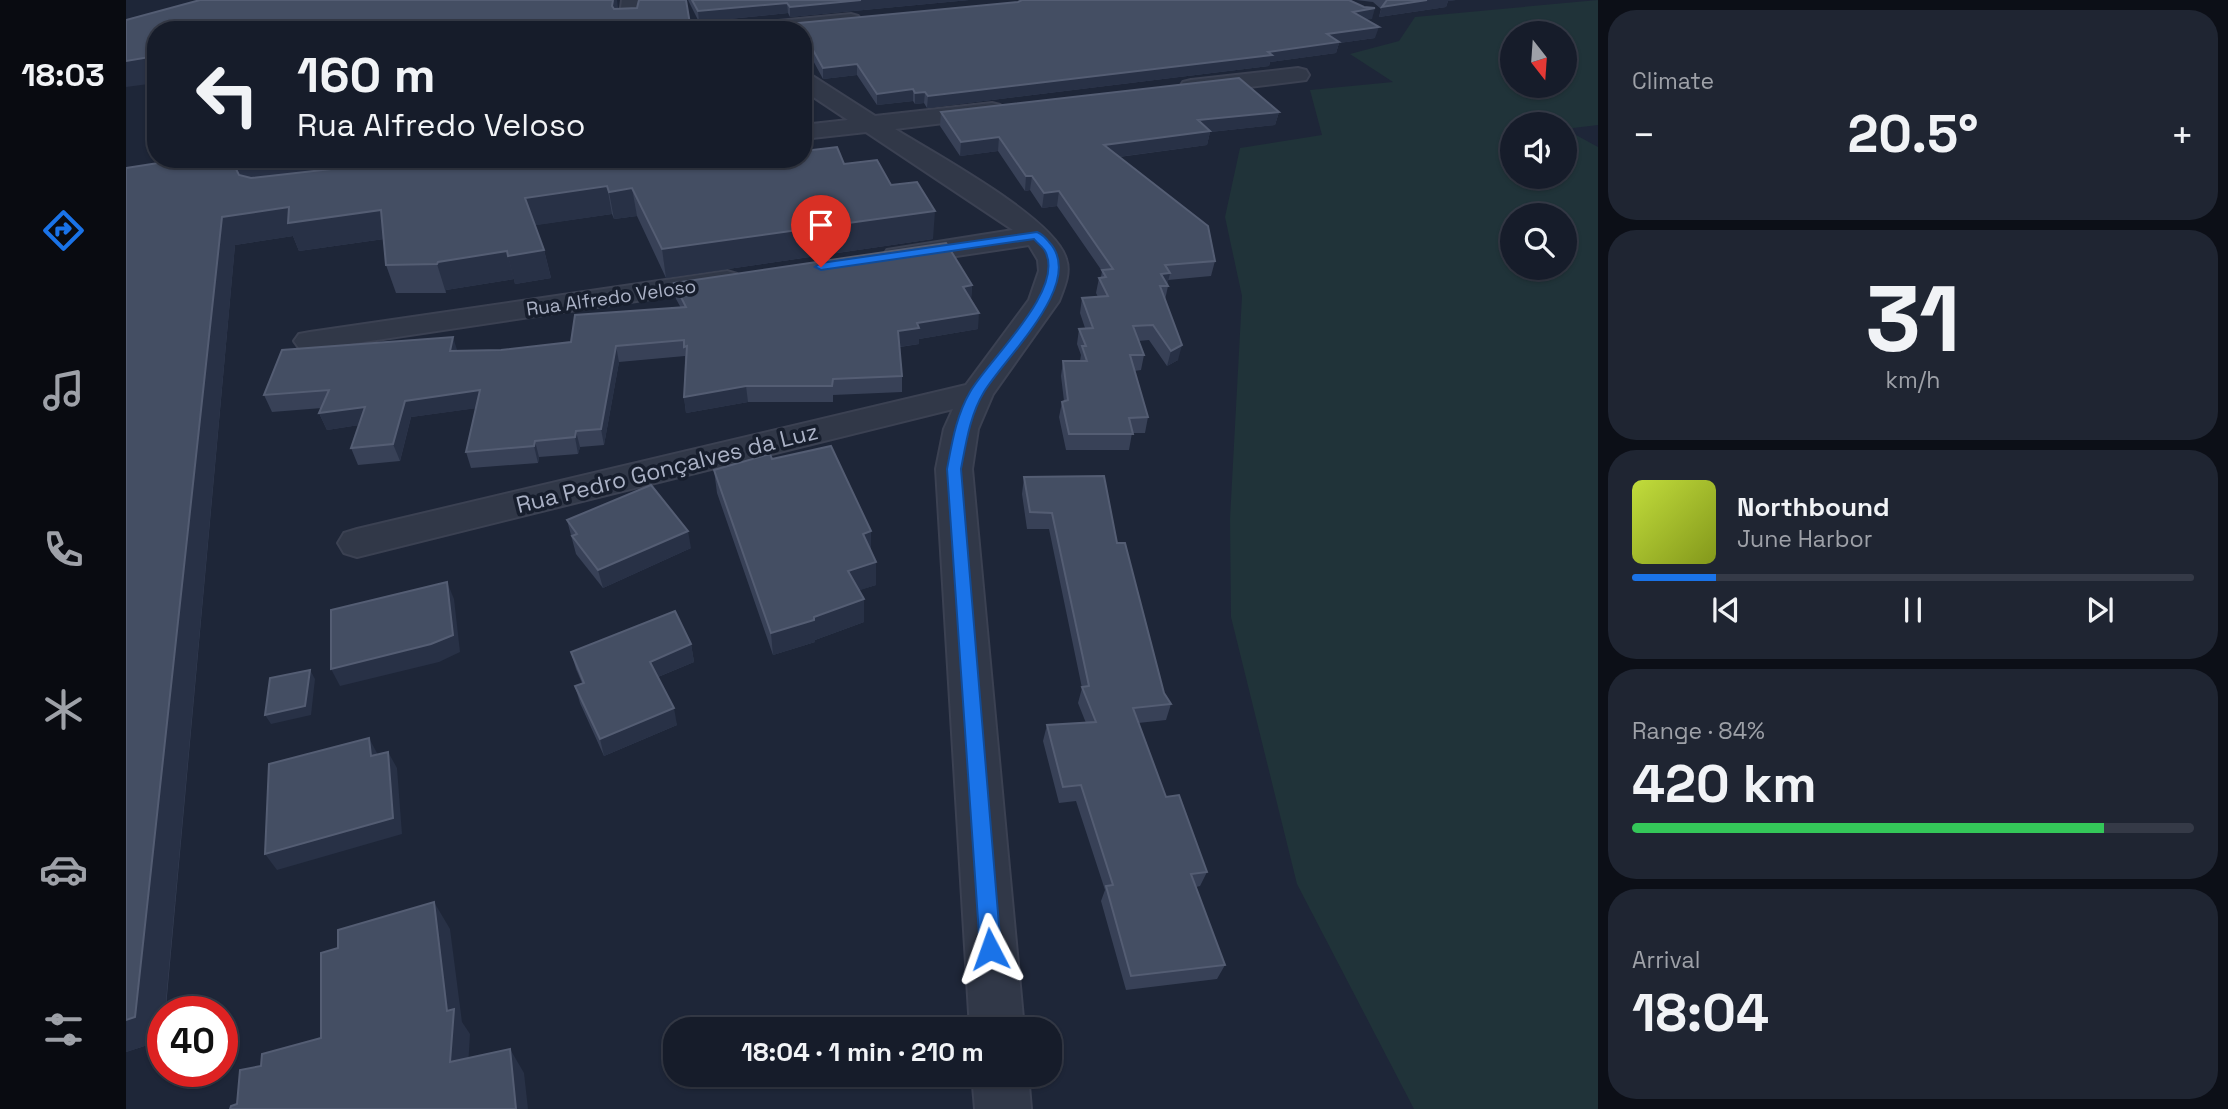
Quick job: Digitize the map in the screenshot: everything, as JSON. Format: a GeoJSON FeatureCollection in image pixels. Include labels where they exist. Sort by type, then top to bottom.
{"type":"FeatureCollection","features":[{"type":"Feature","properties":{"kind":"street"},"geometry":{"type":"LineString","coordinates":[[629,21],[632,0]]}},
{"type":"Feature","properties":{"kind":"street"},"geometry":{"type":"LineString","coordinates":[[812,24],[868,18]]}},
{"type":"Feature","properties":{"kind":"street"},"geometry":{"type":"LineString","coordinates":[[1173,89],[1298,75]]}},
{"type":"Feature","properties":{"kind":"street"},"geometry":{"type":"LineString","coordinates":[[812,86],[1008,213],[1037,235],[1051,251],[1055,269],[1052,284],[1022,332],[976,393],[961,429],[954,469],[995,1017]]}},
{"type":"Feature","properties":{"kind":"street"},"geometry":{"type":"LineString","coordinates":[[812,131],[1007,108]]}},
{"type":"Feature","properties":{"kind":"street"},"geometry":{"type":"LineString","coordinates":[[872,259],[1037,235]]}},
{"type":"Feature","properties":{"kind":"street","name":"Rua Alfredo Veloso"},"geometry":{"type":"LineString","coordinates":[[310,341],[749,277]]}},
{"type":"Feature","properties":{"kind":"street","name":"Rua Pedro Gonçalves da Luz"},"geometry":{"type":"LineString","coordinates":[[358,543],[976,393]]}},
{"type":"Feature","properties":{"kind":"street"},"geometry":{"type":"LineString","coordinates":[[1001,1087],[1003,1109]]}},
{"type":"Feature","properties":{"kind":"shaded area"},"geometry":{"type":"Polygon","coordinates":[[[1598,0],[1598,125],[1577,128],[1577,112],[1500,112],[1500,189],[1577,189],[1577,136],[1598,147],[1598,1109],[1414,1109],[1297,884],[1231,617],[1230,519],[1242,296],[1225,217],[1240,148],[1322,135],[1310,90],[1393,82],[1350,54],[1399,41],[1415,17],[1598,0]]]}},
{"type":"Feature","properties":{"kind":"building"},"geometry":{"type":"Polygon","coordinates":[[[200,0],[613,0],[614,9],[637,8],[639,0],[686,0],[690,21],[147,21],[147,58],[126,61],[126,20],[200,0]]]}},
{"type":"Feature","properties":{"kind":"building"},"geometry":{"type":"Polygon","coordinates":[[[692,0],[861,0],[790,7],[787,3],[698,11],[692,0]]]}},
{"type":"Feature","properties":{"kind":"building"},"geometry":{"type":"Polygon","coordinates":[[[1349,0],[1364,7],[1375,8],[1353,12],[1379,27],[1327,34],[1339,42],[1268,52],[1272,55],[928,96],[925,92],[915,93],[913,89],[877,94],[857,64],[823,68],[812,48],[812,22],[1018,2],[1349,0]]]}},
{"type":"Feature","properties":{"kind":"building"},"geometry":{"type":"Polygon","coordinates":[[[1387,0],[1427,0],[1382,7],[1387,0]]]}},
{"type":"Feature","properties":{"kind":"building"},"geometry":{"type":"Polygon","coordinates":[[[1239,78],[1279,112],[1198,120],[1210,131],[1104,145],[1208,226],[1215,261],[1165,265],[1170,273],[1161,274],[1168,286],[1160,286],[1182,345],[1171,351],[1153,325],[1133,326],[1144,355],[1130,355],[1148,417],[1129,418],[1133,434],[1069,434],[1062,402],[1068,400],[1063,361],[1087,361],[1082,346],[1086,346],[1079,329],[1093,328],[1082,298],[1108,296],[1099,278],[1106,277],[1102,270],[1113,269],[1059,191],[1044,193],[1032,176],[1026,176],[999,137],[961,142],[941,112],[1239,78]]]}},
{"type":"Feature","properties":{"kind":"building"},"geometry":{"type":"Polygon","coordinates":[[[837,147],[844,164],[877,160],[891,185],[917,182],[935,211],[662,249],[632,188],[609,192],[607,186],[525,198],[544,250],[508,256],[507,251],[437,264],[386,265],[381,210],[288,223],[289,207],[222,217],[135,1017],[126,1020],[126,168],[147,165],[147,168],[236,168],[239,175],[251,178],[340,168],[812,168],[812,150],[837,147]]]}},
{"type":"Feature","properties":{"kind":"building"},"geometry":{"type":"Polygon","coordinates":[[[946,243],[972,285],[963,287],[979,313],[917,323],[919,328],[898,331],[902,376],[833,379],[832,386],[746,386],[684,397],[687,346],[684,347],[684,340],[616,346],[601,429],[576,431],[575,437],[535,441],[534,446],[466,452],[480,390],[405,401],[393,444],[351,448],[365,407],[319,413],[329,390],[264,395],[282,350],[453,337],[450,351],[501,350],[571,342],[575,315],[686,307],[674,283],[946,243]]]}},
{"type":"Feature","properties":{"kind":"building"},"geometry":{"type":"Polygon","coordinates":[[[831,446],[871,531],[863,534],[876,562],[848,571],[864,599],[814,617],[814,620],[771,633],[714,470],[770,454],[772,459],[831,446]]]}},
{"type":"Feature","properties":{"kind":"building"},"geometry":{"type":"Polygon","coordinates":[[[1104,476],[1117,543],[1125,543],[1164,693],[1171,704],[1133,708],[1166,797],[1179,795],[1207,872],[1191,874],[1225,965],[1131,976],[1106,886],[1113,885],[1081,785],[1063,787],[1047,725],[1096,722],[1082,687],[1089,686],[1052,513],[1030,512],[1024,477],[1104,476]]]}},
{"type":"Feature","properties":{"kind":"building"},"geometry":{"type":"Polygon","coordinates":[[[651,485],[688,531],[598,570],[572,536],[577,534],[567,520],[651,485]]]}},
{"type":"Feature","properties":{"kind":"building"},"geometry":{"type":"Polygon","coordinates":[[[447,582],[453,635],[431,644],[331,669],[331,610],[447,582]]]}},
{"type":"Feature","properties":{"kind":"building"},"geometry":{"type":"Polygon","coordinates":[[[675,611],[691,644],[650,662],[674,708],[600,739],[575,686],[584,683],[571,652],[675,611]]]}},
{"type":"Feature","properties":{"kind":"building"},"geometry":{"type":"Polygon","coordinates":[[[310,670],[305,706],[265,715],[270,678],[310,670]]]}},
{"type":"Feature","properties":{"kind":"building"},"geometry":{"type":"Polygon","coordinates":[[[369,738],[371,756],[388,752],[393,818],[265,854],[269,764],[369,738]]]}},
{"type":"Feature","properties":{"kind":"building"},"geometry":{"type":"Polygon","coordinates":[[[434,902],[447,1011],[454,1009],[450,1062],[510,1049],[516,1109],[230,1109],[237,1104],[240,1070],[261,1066],[262,1054],[321,1038],[321,953],[338,948],[338,930],[434,902]]]}},
{"type":"Feature","properties":{"kind":"route"},"geometry":{"type":"LineString","coordinates":[[821,267],[1037,235],[1051,251],[1055,269],[1052,284],[1044,301],[976,393],[961,429],[954,469],[990,949]]}}]}
